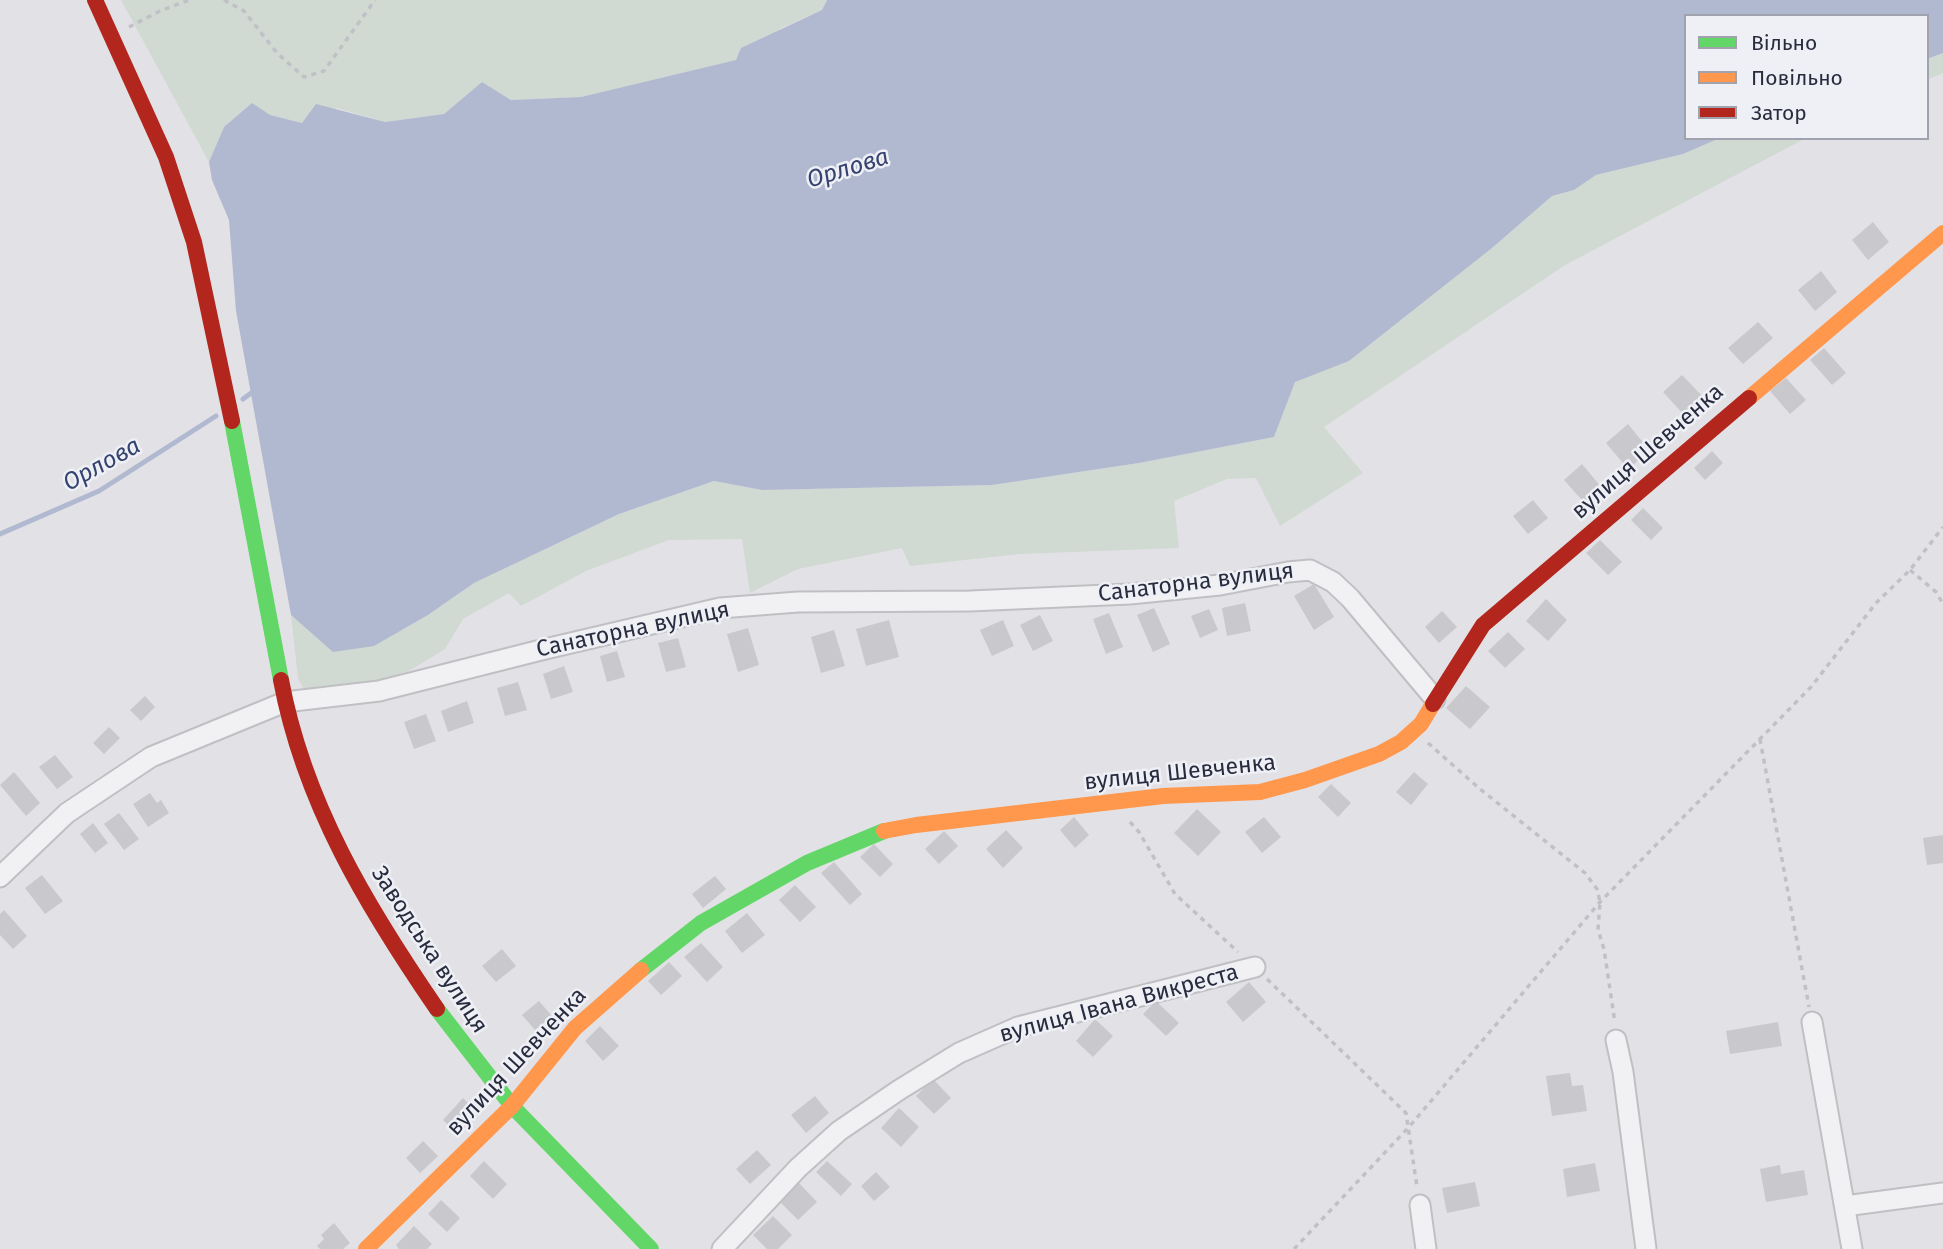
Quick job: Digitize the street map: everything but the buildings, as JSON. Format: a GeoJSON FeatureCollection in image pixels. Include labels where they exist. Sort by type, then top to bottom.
{"type":"FeatureCollection","features":[{"type":"Feature","properties":{"kind":"street","name":"Заводська вулиця"},"geometry":{"type":"LineString","coordinates":[[95,0],[166,157],[194,242],[242,467],[285,702],[305,771],[319,807],[351,873],[395,948],[447,1024],[513,1106],[651,1249]]}},
{"type":"Feature","properties":{"kind":"street","name":"вулиця Шевченка"},"geometry":{"type":"LineString","coordinates":[[366,1249],[513,1106],[575,1028],[635,975],[701,923],[807,863],[876,833],[916,825],[1163,796],[1260,792],[1306,780],[1379,754],[1401,742],[1421,724],[1483,625],[1943,233]]}},
{"type":"Feature","properties":{"kind":"street","name":"Санаторна вулиця"},"geometry":{"type":"LineString","coordinates":[[0,877],[67,813],[151,757],[285,702],[379,691],[720,608],[798,603],[971,601],[1130,594],[1220,585],[1310,570],[1333,582],[1350,598],[1435,699]]}},
{"type":"Feature","properties":{"kind":"street","name":"вулиця Івана Викреста"},"geometry":{"type":"LineString","coordinates":[[722,1249],[798,1167],[839,1131],[959,1053],[1018,1027],[1255,967]]}},
{"type":"Feature","properties":{"kind":"street"},"geometry":{"type":"LineString","coordinates":[[1812,1023],[1852,1249]]}},
{"type":"Feature","properties":{"kind":"street"},"geometry":{"type":"LineString","coordinates":[[1616,1034],[1646,1249]]}},
{"type":"Feature","properties":{"kind":"street"},"geometry":{"type":"LineString","coordinates":[[1845,1206],[1943,1193]]}},
{"type":"Feature","properties":{"kind":"street"},"geometry":{"type":"LineString","coordinates":[[1420,1205],[1426,1249]]}},
{"type":"Feature","properties":{"kind":"path"},"geometry":{"type":"LineString","coordinates":[[112,36],[160,11],[189,0]]}},
{"type":"Feature","properties":{"kind":"path"},"geometry":{"type":"LineString","coordinates":[[225,0],[244,11],[277,53],[304,77],[324,71],[375,0]]}},
{"type":"Feature","properties":{"kind":"path"},"geometry":{"type":"LineString","coordinates":[[1294,1249],[1409,1127],[1600,902],[1811,687],[1876,603],[1910,570],[1943,527]]}},
{"type":"Feature","properties":{"kind":"path"},"geometry":{"type":"LineString","coordinates":[[1910,570],[1936,592],[1943,604]]}},
{"type":"Feature","properties":{"kind":"path"},"geometry":{"type":"LineString","coordinates":[[1414,730],[1480,789],[1585,873],[1597,889],[1600,902],[1598,930],[1604,949],[1616,1034]]}},
{"type":"Feature","properties":{"kind":"path"},"geometry":{"type":"LineString","coordinates":[[1759,739],[1812,1023]]}},
{"type":"Feature","properties":{"kind":"path"},"geometry":{"type":"LineString","coordinates":[[1409,1127],[1420,1205]]}},
{"type":"Feature","properties":{"kind":"shaded area"},"geometry":{"type":"Polygon","coordinates":[[[121,0],[827,0],[822,10],[781,28],[737,60],[581,97],[511,100],[482,82],[444,114],[385,122],[337,108],[302,123],[270,115],[224,127],[209,162],[121,0]]]}},
{"type":"Feature","properties":{"kind":"shaded area"},"geometry":{"type":"Polygon","coordinates":[[[1943,53],[1943,73],[1929,79],[1929,58],[1943,53]]]}},
{"type":"Feature","properties":{"kind":"shaded area"},"geometry":{"type":"Polygon","coordinates":[[[1715,140],[1802,140],[1565,265],[1324,427],[1363,473],[1280,526],[1256,478],[1227,479],[1174,501],[1179,548],[1020,554],[910,566],[902,548],[798,569],[750,593],[742,539],[669,540],[586,571],[521,606],[509,593],[463,619],[445,649],[409,671],[329,696],[305,692],[298,678],[291,615],[308,629],[374,646],[428,615],[474,583],[619,514],[714,481],[762,490],[992,485],[1139,463],[1274,437],[1295,381],[1349,361],[1492,248],[1552,196],[1574,190],[1596,175],[1683,154],[1715,140]]]}},
{"type":"Feature","properties":{"kind":"water"},"geometry":{"type":"Polygon","coordinates":[[[827,0],[1943,0],[1943,53],[1929,58],[1929,14],[1684,14],[1684,140],[1715,140],[1683,154],[1596,175],[1574,190],[1552,196],[1492,248],[1349,361],[1295,382],[1274,437],[1139,463],[992,485],[762,490],[714,481],[619,514],[474,583],[428,615],[374,646],[333,652],[291,615],[236,311],[229,220],[212,180],[209,162],[224,127],[252,103],[270,115],[302,123],[316,104],[385,122],[444,114],[482,82],[511,100],[581,97],[736,60],[741,48],[822,10],[827,0]]]}},
{"type":"Feature","properties":{"kind":"waterway","name":"Орлова"},"geometry":{"type":"LineString","coordinates":[[243,399],[254,391]]}},
{"type":"Feature","properties":{"kind":"waterway","name":"Орлова"},"geometry":{"type":"LineString","coordinates":[[0,534],[99,491],[216,416]]}},
{"type":"Feature","properties":{"kind":"traffic: fast"},"geometry":{"type":"LineString","coordinates":[[232,421],[281,680]]}},
{"type":"Feature","properties":{"kind":"traffic: fast"},"geometry":{"type":"LineString","coordinates":[[641,970],[701,923],[807,863],[884,831]]}},
{"type":"Feature","properties":{"kind":"traffic: fast"},"geometry":{"type":"LineString","coordinates":[[437,1009],[512,1106],[651,1249]]}},
{"type":"Feature","properties":{"kind":"traffic: slow"},"geometry":{"type":"LineString","coordinates":[[1749,398],[1943,233]]}},
{"type":"Feature","properties":{"kind":"traffic: slow"},"geometry":{"type":"LineString","coordinates":[[884,831],[1163,796],[1260,792],[1305,780],[1379,754],[1401,742],[1421,724],[1433,704]]}},
{"type":"Feature","properties":{"kind":"traffic: slow"},"geometry":{"type":"LineString","coordinates":[[366,1249],[512,1106],[575,1028],[641,970]]}},
{"type":"Feature","properties":{"kind":"traffic: jam"},"geometry":{"type":"LineString","coordinates":[[95,0],[166,157],[194,242],[232,421]]}},
{"type":"Feature","properties":{"kind":"traffic: jam"},"geometry":{"type":"LineString","coordinates":[[1433,704],[1483,625],[1749,398]]}},
{"type":"Feature","properties":{"kind":"traffic: jam"},"geometry":{"type":"LineString","coordinates":[[281,680],[305,769],[341,852],[386,932],[437,1009]]}}]}
